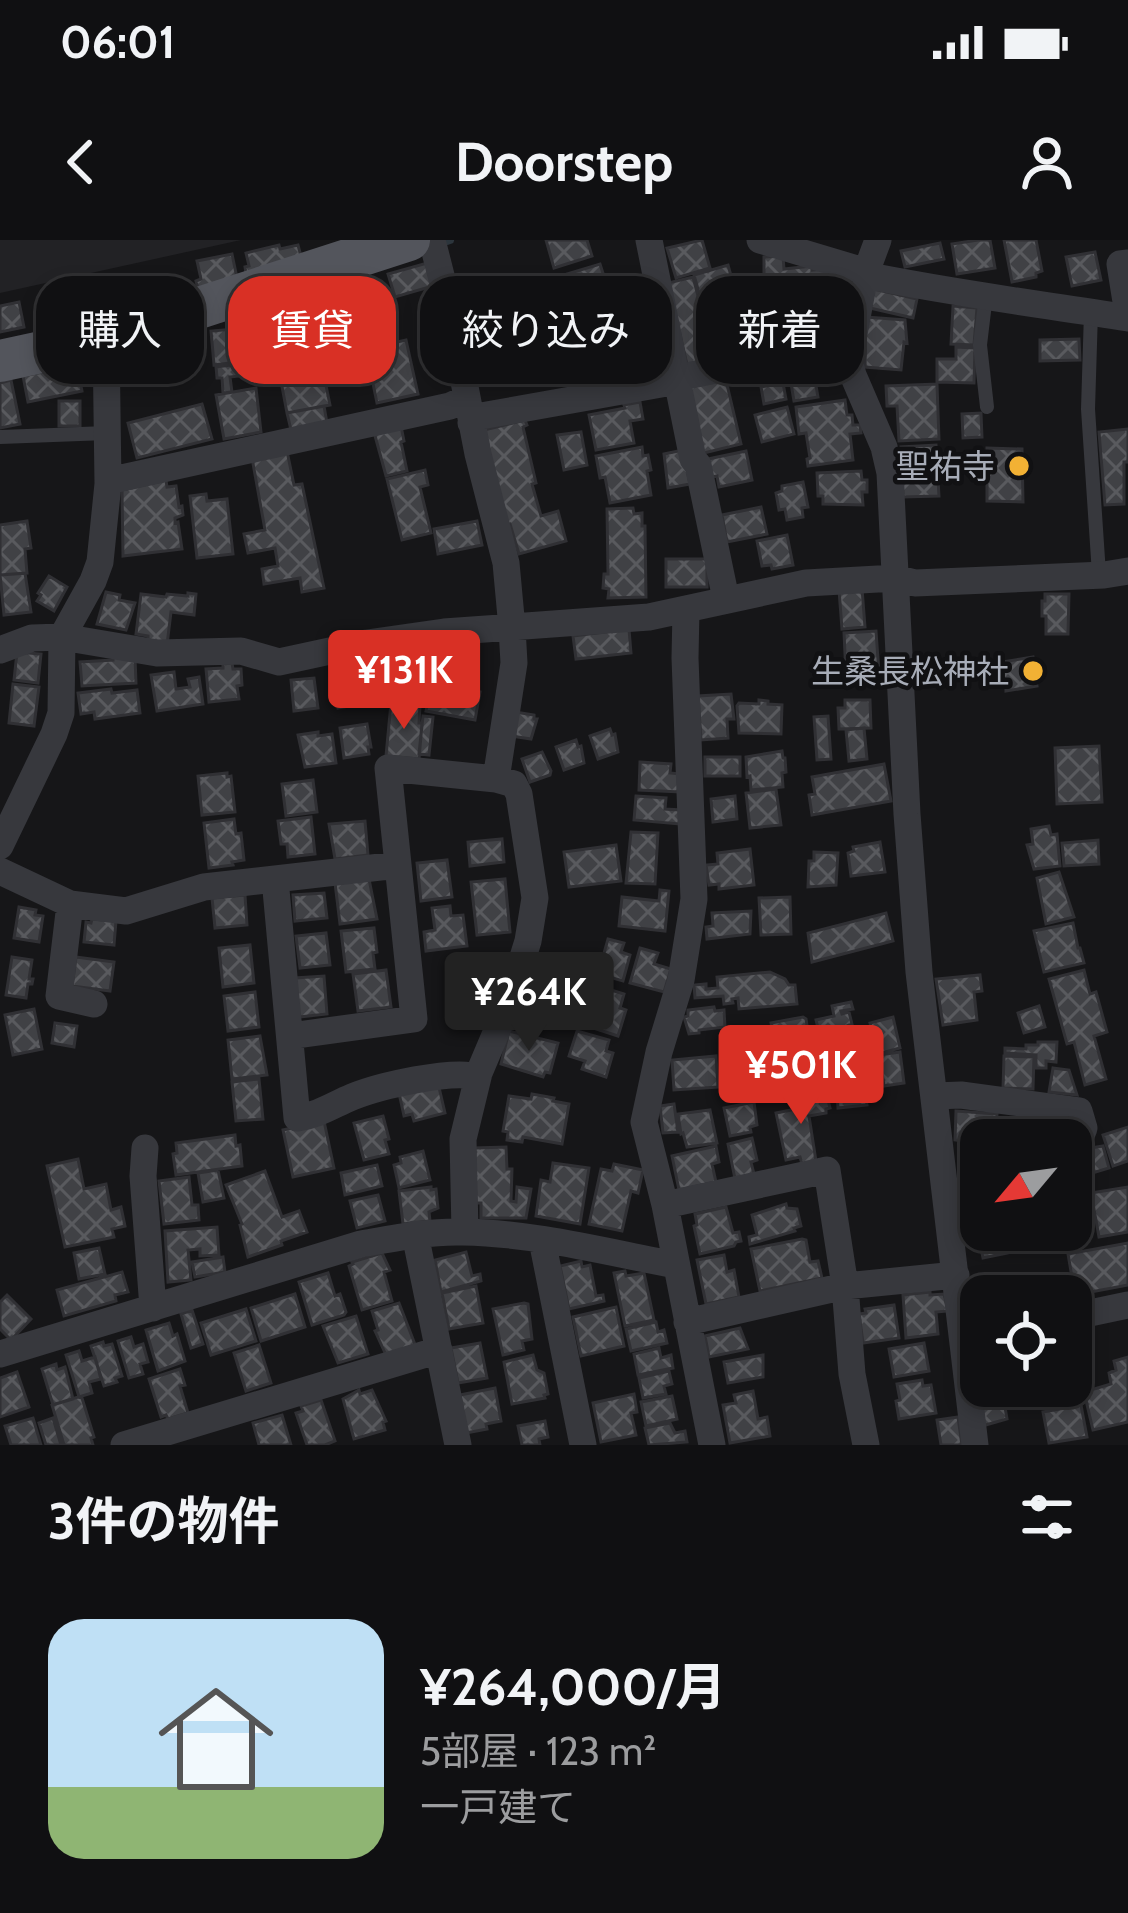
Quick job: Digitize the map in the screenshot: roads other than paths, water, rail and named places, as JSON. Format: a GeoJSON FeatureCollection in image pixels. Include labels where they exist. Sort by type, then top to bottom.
{"type":"FeatureCollection","features":[{"type":"Feature","properties":{"kind":"main road"},"geometry":{"type":"LineString","coordinates":[[204,300],[328,252],[409,240]]}},
{"type":"Feature","properties":{"kind":"main road"},"geometry":{"type":"LineString","coordinates":[[0,361],[36,353]]}},
{"type":"Feature","properties":{"kind":"street"},"geometry":{"type":"LineString","coordinates":[[432,240],[506,563],[514,663],[496,779]]}},
{"type":"Feature","properties":{"kind":"street"},"geometry":{"type":"LineString","coordinates":[[650,240],[726,599]]}},
{"type":"Feature","properties":{"kind":"street"},"geometry":{"type":"LineString","coordinates":[[760,240],[938,290],[1128,316],[1120,264],[1128,263]]}},
{"type":"Feature","properties":{"kind":"street"},"geometry":{"type":"LineString","coordinates":[[864,284],[878,240]]}},
{"type":"Feature","properties":{"kind":"street"},"geometry":{"type":"LineString","coordinates":[[108,481],[451,406],[481,416],[696,376]]}},
{"type":"Feature","properties":{"kind":"street"},"geometry":{"type":"LineString","coordinates":[[0,846],[55,734],[61,713],[62,637],[100,562],[108,481],[106,384]]}},
{"type":"Feature","properties":{"kind":"street"},"geometry":{"type":"LineString","coordinates":[[857,384],[890,473],[919,972],[960,1290]]}},
{"type":"Feature","properties":{"kind":"street"},"geometry":{"type":"LineString","coordinates":[[0,650],[32,638],[62,637],[157,653],[241,651],[279,662],[444,632],[624,621],[806,584],[1114,573]]}},
{"type":"Feature","properties":{"kind":"street"},"geometry":{"type":"LineString","coordinates":[[686,609],[694,899],[681,980],[644,1122],[712,1445]]}},
{"type":"Feature","properties":{"kind":"street"},"geometry":{"type":"LineString","coordinates":[[290,1036],[414,1019],[388,768],[514,784],[520,794],[535,898],[528,940],[478,1077],[463,1138],[465,1232]]}},
{"type":"Feature","properties":{"kind":"street"},"geometry":{"type":"LineString","coordinates":[[0,871],[70,904],[126,911],[204,886],[398,865]]}},
{"type":"Feature","properties":{"kind":"street"},"geometry":{"type":"LineString","coordinates":[[274,879],[298,1118],[317,1115],[356,1095],[452,1073],[478,1077]]}},
{"type":"Feature","properties":{"kind":"street"},"geometry":{"type":"LineString","coordinates":[[70,904],[59,996],[94,1004]]}},
{"type":"Feature","properties":{"kind":"street"},"geometry":{"type":"LineString","coordinates":[[935,1096],[961,1095],[1079,1111],[1081,1119]]}},
{"type":"Feature","properties":{"kind":"street"},"geometry":{"type":"LineString","coordinates":[[145,1148],[153,1308]]}},
{"type":"Feature","properties":{"kind":"street"},"geometry":{"type":"LineString","coordinates":[[665,1205],[827,1171],[845,1286],[852,1374],[866,1445]]}},
{"type":"Feature","properties":{"kind":"street"},"geometry":{"type":"LineString","coordinates":[[0,1354],[361,1244],[415,1234],[465,1232],[542,1240],[676,1265]]}},
{"type":"Feature","properties":{"kind":"street"},"geometry":{"type":"LineString","coordinates":[[415,1234],[458,1445]]}},
{"type":"Feature","properties":{"kind":"street"},"geometry":{"type":"LineString","coordinates":[[542,1240],[583,1445]]}},
{"type":"Feature","properties":{"kind":"street"},"geometry":{"type":"LineString","coordinates":[[687,1322],[845,1286],[956,1275]]}},
{"type":"Feature","properties":{"kind":"street"},"geometry":{"type":"LineString","coordinates":[[1092,1313],[1128,1305]]}},
{"type":"Feature","properties":{"kind":"street"},"geometry":{"type":"LineString","coordinates":[[124,1445],[439,1350]]}},
{"type":"Feature","properties":{"kind":"street"},"geometry":{"type":"LineString","coordinates":[[974,1407],[975,1445]]}},
{"type":"Feature","properties":{"kind":"lane"},"geometry":{"type":"LineString","coordinates":[[986,295],[980,345],[987,406]]}},
{"type":"Feature","properties":{"kind":"lane"},"geometry":{"type":"LineString","coordinates":[[1091,312],[1088,409],[1114,573]]}},
{"type":"Feature","properties":{"kind":"lane"},"geometry":{"type":"LineString","coordinates":[[0,437],[107,433]]}},
{"type":"Feature","properties":{"kind":"place","name":"聖祐寺"},"geometry":{"type":"Point","coordinates":[1019,466]}},
{"type":"Feature","properties":{"kind":"place","name":"生桑長松神社"},"geometry":{"type":"Point","coordinates":[1033,671]}}]}
